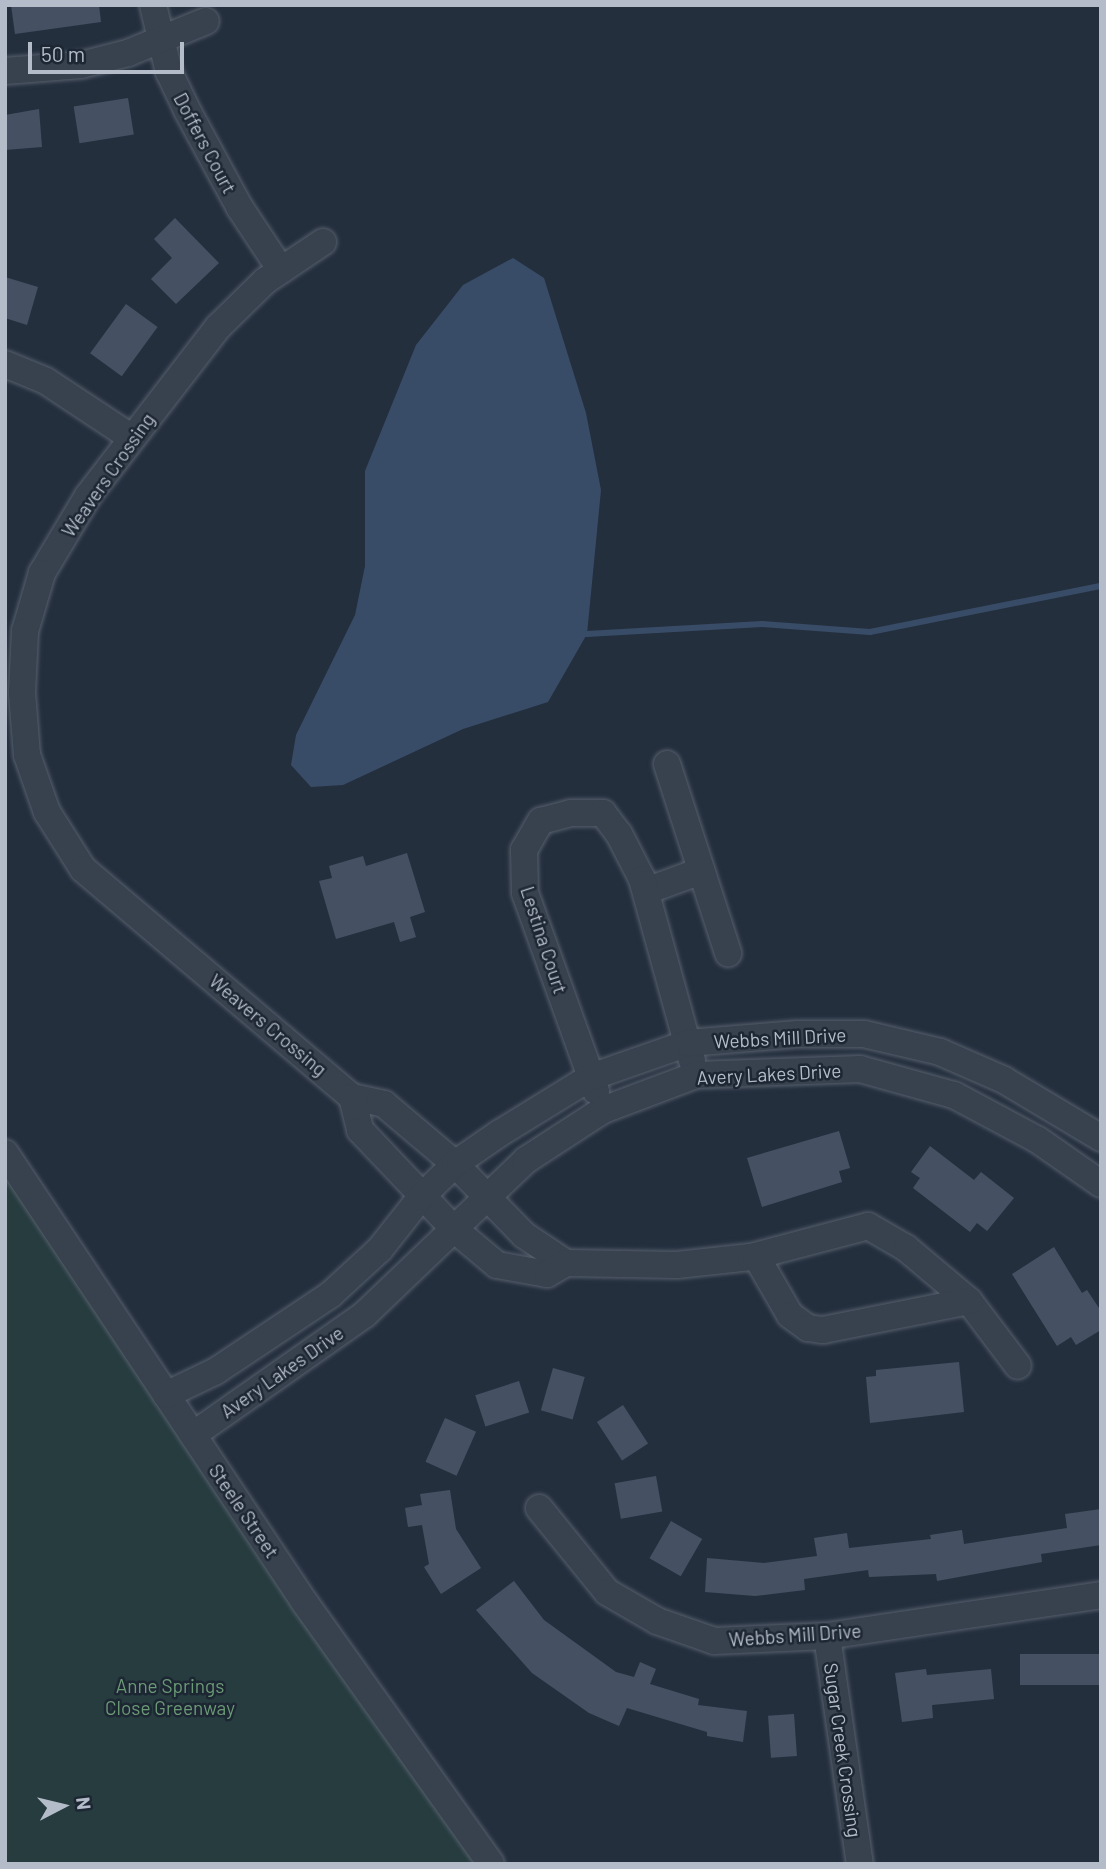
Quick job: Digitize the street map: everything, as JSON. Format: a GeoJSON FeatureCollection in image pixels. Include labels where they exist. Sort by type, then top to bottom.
{"type":"FeatureCollection","features":[{"type":"Feature","properties":{"kind":"street","name":"Doffers Court"},"geometry":{"type":"LineString","coordinates":[[153,5],[159,41],[169,72],[213,160],[281,270]]}},
{"type":"Feature","properties":{"kind":"street"},"geometry":{"type":"LineString","coordinates":[[5,71],[81,65],[159,41],[206,21]]}},
{"type":"Feature","properties":{"kind":"street","name":"Weavers Crossing"},"geometry":{"type":"LineString","coordinates":[[323,242],[281,270],[218,327],[88,496],[42,573],[25,631],[22,693],[27,755],[47,812],[83,869],[352,1097],[384,1104],[455,1164],[524,1236],[566,1263]]}},
{"type":"Feature","properties":{"kind":"street"},"geometry":{"type":"LineString","coordinates":[[5,364],[46,381],[132,438]]}},
{"type":"Feature","properties":{"kind":"street"},"geometry":{"type":"LineString","coordinates":[[667,764],[728,953]]}},
{"type":"Feature","properties":{"kind":"street","name":"Lestina Court"},"geometry":{"type":"LineString","coordinates":[[591,1077],[525,893],[524,850],[541,821],[571,813],[603,813],[620,834],[646,891],[696,1075]]}},
{"type":"Feature","properties":{"kind":"street"},"geometry":{"type":"LineString","coordinates":[[646,891],[701,871]]}},
{"type":"Feature","properties":{"kind":"street","name":"Webbs Mill Drive"},"geometry":{"type":"LineString","coordinates":[[688,1043],[798,1034],[864,1034],[940,1052],[1004,1080],[1101,1138]]}},
{"type":"Feature","properties":{"kind":"street","name":"Avery Lakes Drive"},"geometry":{"type":"LineString","coordinates":[[166,1395],[216,1371],[330,1295],[380,1249],[421,1197],[455,1164],[591,1077],[688,1043]]}},
{"type":"Feature","properties":{"kind":"street"},"geometry":{"type":"LineString","coordinates":[[954,1095],[965,1063]]}},
{"type":"Feature","properties":{"kind":"street","name":"Avery Lakes Drive"},"geometry":{"type":"LineString","coordinates":[[193,1435],[365,1314],[526,1160],[603,1110],[696,1075],[860,1069],[954,1095],[1038,1140],[1101,1184]]}},
{"type":"Feature","properties":{"kind":"street"},"geometry":{"type":"LineString","coordinates":[[591,1077],[603,1110]]}},
{"type":"Feature","properties":{"kind":"street"},"geometry":{"type":"LineString","coordinates":[[352,1097],[360,1130],[407,1175],[421,1197],[497,1265],[521,1272],[547,1274],[566,1263],[677,1265],[756,1256],[868,1226],[906,1248],[969,1301],[1017,1366]]}},
{"type":"Feature","properties":{"kind":"street","name":"Steele Street"},"geometry":{"type":"LineString","coordinates":[[5,1153],[305,1603],[491,1864]]}},
{"type":"Feature","properties":{"kind":"street"},"geometry":{"type":"LineString","coordinates":[[756,1256],[790,1315],[808,1328],[822,1330],[969,1301]]}},
{"type":"Feature","properties":{"kind":"street","name":"Webbs Mill Drive"},"geometry":{"type":"LineString","coordinates":[[539,1508],[607,1592],[657,1621],[714,1641],[827,1636],[1101,1595]]}},
{"type":"Feature","properties":{"kind":"street","name":"Sugar Creek Crossing"},"geometry":{"type":"LineString","coordinates":[[827,1636],[860,1864]]}},
{"type":"Feature","properties":{"kind":"green space","name":"Anne Springs Close Greenway"},"geometry":{"type":"Polygon","coordinates":[[[5,1153],[491,1864],[5,1864],[5,1153]]]}},
{"type":"Feature","properties":{"kind":"water"},"geometry":{"type":"Polygon","coordinates":[[[513,258],[544,278],[586,413],[601,490],[587,634],[548,702],[463,729],[343,785],[311,787],[291,765],[296,735],[355,615],[365,566],[365,471],[416,345],[463,285],[513,258]]]}},
{"type":"Feature","properties":{"kind":"building"},"geometry":{"type":"Polygon","coordinates":[[[11,5],[99,5],[101,22],[15,34],[11,5]]]}},
{"type":"Feature","properties":{"kind":"building"},"geometry":{"type":"Polygon","coordinates":[[[128,98],[134,135],[79,143],[74,107],[128,98]]]}},
{"type":"Feature","properties":{"kind":"building"},"geometry":{"type":"Polygon","coordinates":[[[39,109],[42,147],[5,150],[5,115],[39,109]]]}},
{"type":"Feature","properties":{"kind":"building"},"geometry":{"type":"Polygon","coordinates":[[[175,218],[219,263],[176,304],[151,279],[172,258],[154,239],[175,218]]]}},
{"type":"Feature","properties":{"kind":"building"},"geometry":{"type":"Polygon","coordinates":[[[5,277],[38,287],[27,325],[5,318],[5,277]]]}},
{"type":"Feature","properties":{"kind":"building"},"geometry":{"type":"Polygon","coordinates":[[[126,304],[158,327],[122,376],[90,353],[126,304]]]}},
{"type":"Feature","properties":{"kind":"building"},"geometry":{"type":"Polygon","coordinates":[[[407,853],[425,912],[410,917],[416,937],[400,942],[394,922],[336,939],[319,881],[332,878],[329,866],[363,856],[366,866],[407,853]]]}},
{"type":"Feature","properties":{"kind":"building"},"geometry":{"type":"Polygon","coordinates":[[[839,1131],[850,1168],[839,1171],[842,1182],[762,1207],[747,1158],[839,1131]]]}},
{"type":"Feature","properties":{"kind":"building"},"geometry":{"type":"Polygon","coordinates":[[[930,1146],[974,1180],[981,1172],[1014,1198],[987,1231],[977,1223],[970,1232],[913,1188],[920,1178],[911,1172],[930,1146]]]}},
{"type":"Feature","properties":{"kind":"building"},"geometry":{"type":"Polygon","coordinates":[[[1054,1247],[1082,1293],[1087,1290],[1101,1311],[1101,1330],[1076,1345],[1071,1337],[1057,1346],[1012,1274],[1054,1247]]]}},
{"type":"Feature","properties":{"kind":"building"},"geometry":{"type":"Polygon","coordinates":[[[959,1362],[964,1412],[870,1423],[866,1377],[876,1376],[876,1370],[959,1362]]]}},
{"type":"Feature","properties":{"kind":"building"},"geometry":{"type":"Polygon","coordinates":[[[553,1368],[585,1377],[573,1419],[541,1410],[553,1368]]]}},
{"type":"Feature","properties":{"kind":"building"},"geometry":{"type":"Polygon","coordinates":[[[519,1381],[529,1412],[485,1427],[475,1395],[519,1381]]]}},
{"type":"Feature","properties":{"kind":"building"},"geometry":{"type":"Polygon","coordinates":[[[623,1405],[648,1444],[622,1460],[597,1422],[623,1405]]]}},
{"type":"Feature","properties":{"kind":"building"},"geometry":{"type":"Polygon","coordinates":[[[445,1418],[476,1432],[457,1476],[425,1462],[445,1418]]]}},
{"type":"Feature","properties":{"kind":"building"},"geometry":{"type":"Polygon","coordinates":[[[656,1476],[662,1511],[621,1519],[615,1483],[656,1476]]]}},
{"type":"Feature","properties":{"kind":"building"},"geometry":{"type":"Polygon","coordinates":[[[450,1490],[456,1529],[481,1568],[441,1594],[424,1567],[429,1564],[422,1525],[408,1527],[405,1508],[422,1505],[420,1494],[450,1490]]]}},
{"type":"Feature","properties":{"kind":"building"},"geometry":{"type":"Polygon","coordinates":[[[1101,1509],[1101,1545],[1041,1554],[1042,1562],[937,1581],[936,1574],[869,1577],[868,1570],[804,1579],[805,1590],[755,1596],[705,1592],[707,1558],[764,1563],[817,1556],[814,1538],[847,1533],[849,1548],[931,1539],[930,1535],[962,1530],[964,1544],[1067,1528],[1065,1514],[1101,1509]]]}},
{"type":"Feature","properties":{"kind":"building"},"geometry":{"type":"Polygon","coordinates":[[[671,1521],[702,1539],[681,1576],[650,1558],[671,1521]]]}},
{"type":"Feature","properties":{"kind":"building"},"geometry":{"type":"Polygon","coordinates":[[[514,1581],[544,1620],[616,1672],[634,1677],[640,1662],[656,1669],[650,1684],[699,1699],[698,1705],[747,1711],[743,1742],[707,1736],[707,1732],[627,1708],[619,1726],[589,1713],[532,1673],[476,1610],[514,1581]]]}},
{"type":"Feature","properties":{"kind":"building"},"geometry":{"type":"Polygon","coordinates":[[[1020,1654],[1101,1654],[1101,1685],[1020,1685],[1020,1654]]]}},
{"type":"Feature","properties":{"kind":"building"},"geometry":{"type":"Polygon","coordinates":[[[926,1669],[927,1675],[991,1669],[994,1699],[932,1705],[933,1718],[902,1722],[895,1673],[926,1669]]]}},
{"type":"Feature","properties":{"kind":"building"},"geometry":{"type":"Polygon","coordinates":[[[794,1714],[797,1756],[771,1758],[768,1716],[794,1714]]]}},
{"type":"Feature","properties":{"kind":"waterway"},"geometry":{"type":"LineString","coordinates":[[587,634],[762,624],[870,632],[1101,586]]}}]}
